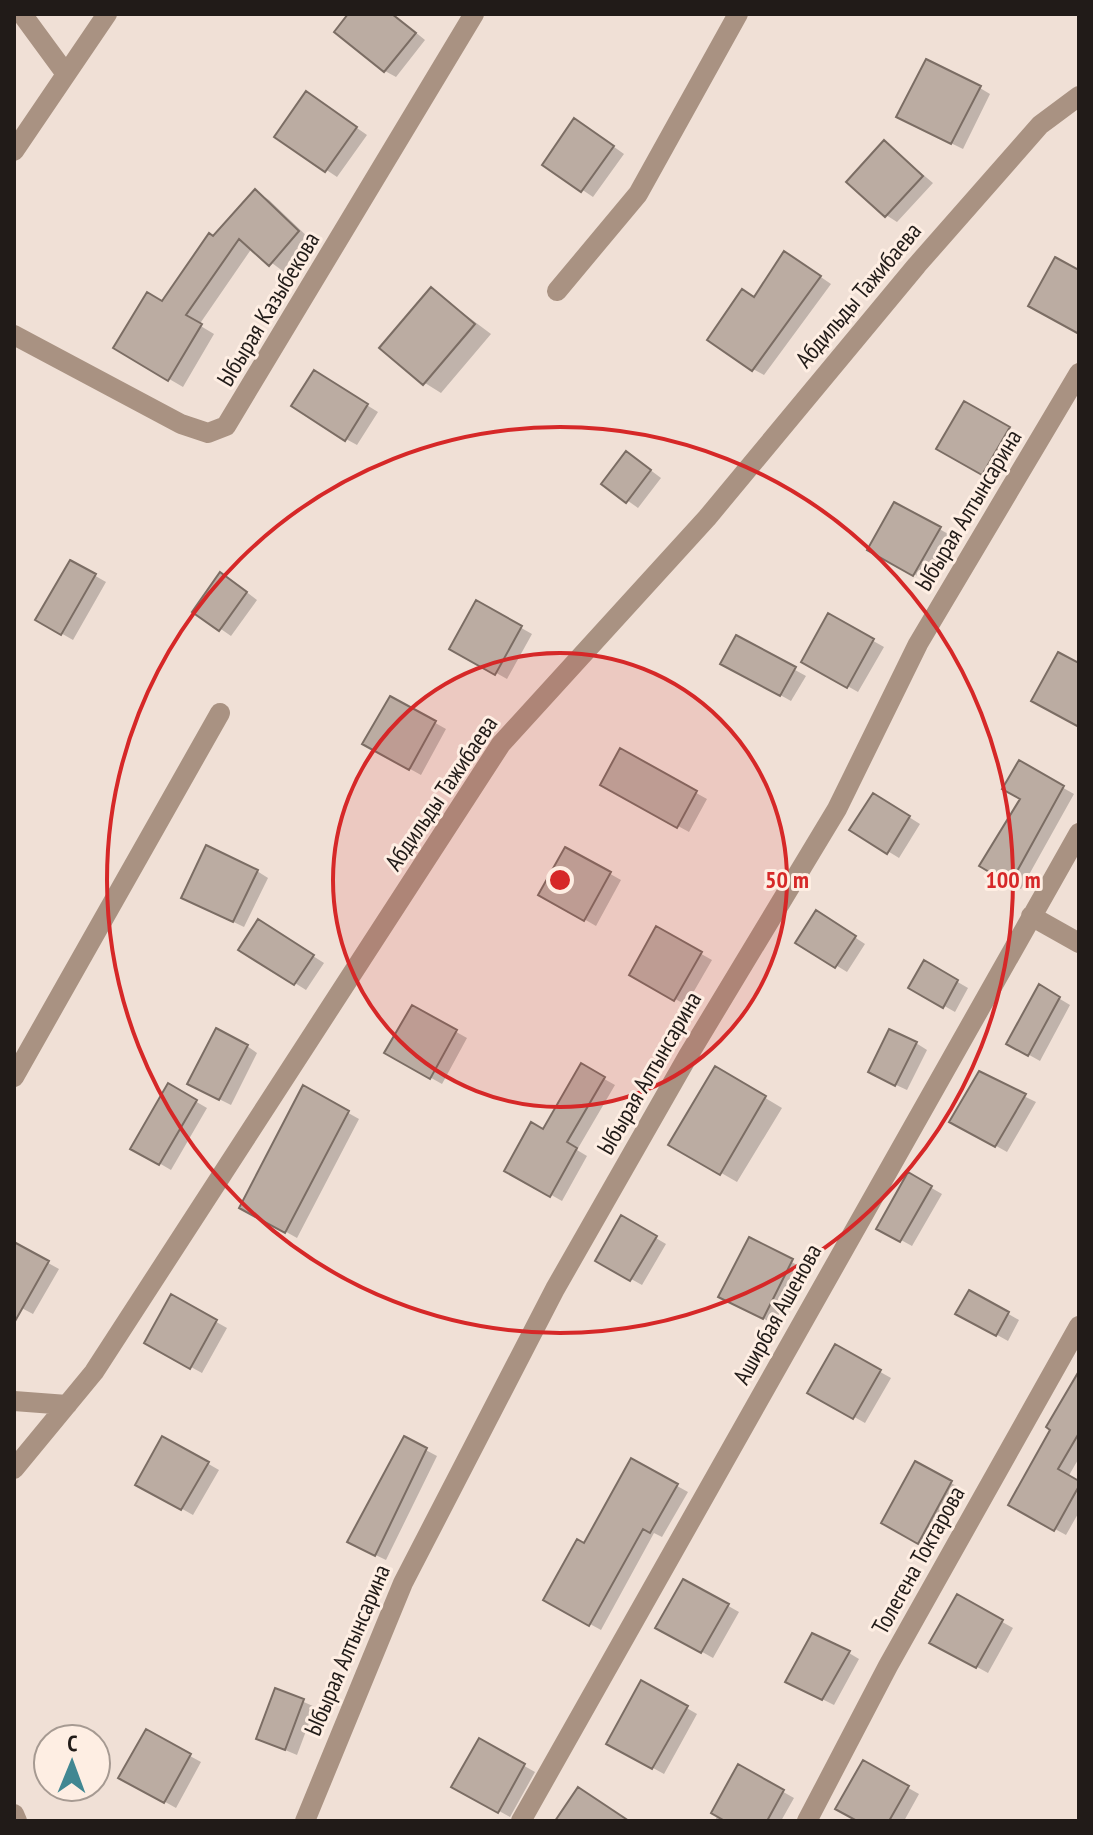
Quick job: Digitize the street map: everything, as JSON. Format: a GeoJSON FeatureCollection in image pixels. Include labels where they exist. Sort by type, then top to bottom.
{"type":"FeatureCollection","features":[{"type":"Feature","properties":{"kind":"street"},"geometry":{"type":"LineString","coordinates":[[22,14],[66,74]]}},
{"type":"Feature","properties":{"kind":"street"},"geometry":{"type":"LineString","coordinates":[[14,151],[107,14]]}},
{"type":"Feature","properties":{"kind":"street","name":"Ыбырая Казыбекова"},"geometry":{"type":"LineString","coordinates":[[14,335],[181,424],[208,433],[226,426],[474,14]]}},
{"type":"Feature","properties":{"kind":"street"},"geometry":{"type":"LineString","coordinates":[[557,291],[638,194],[738,14]]}},
{"type":"Feature","properties":{"kind":"street","name":"Абдильды Тажибаева"},"geometry":{"type":"LineString","coordinates":[[14,1469],[94,1372],[501,744],[707,518],[917,265],[1040,125],[1079,96]]}},
{"type":"Feature","properties":{"kind":"street","name":"Ыбырая Алтынсарина"},"geometry":{"type":"LineString","coordinates":[[305,1821],[403,1583],[555,1289],[688,1056],[837,809],[918,644],[1079,373]]}},
{"type":"Feature","properties":{"kind":"street"},"geometry":{"type":"LineString","coordinates":[[14,1077],[220,713]]}},
{"type":"Feature","properties":{"kind":"street","name":"Аширбая Ашенова"},"geometry":{"type":"LineString","coordinates":[[521,1821],[1079,833]]}},
{"type":"Feature","properties":{"kind":"street"},"geometry":{"type":"LineString","coordinates":[[1031,916],[1079,943]]}},
{"type":"Feature","properties":{"kind":"street","name":"Толегена Токтарова"},"geometry":{"type":"LineString","coordinates":[[807,1821],[888,1666],[1079,1326]]}},
{"type":"Feature","properties":{"kind":"street"},"geometry":{"type":"LineString","coordinates":[[14,1401],[67,1405]]}},
{"type":"Feature","properties":{"kind":"building"},"geometry":{"type":"Polygon","coordinates":[[[348,14],[392,14],[416,33],[384,72],[334,32],[348,14]]]}},
{"type":"Feature","properties":{"kind":"building"},"geometry":{"type":"Polygon","coordinates":[[[926,59],[981,86],[951,144],[896,117],[926,59]]]}},
{"type":"Feature","properties":{"kind":"building"},"geometry":{"type":"Polygon","coordinates":[[[306,91],[357,127],[325,172],[274,137],[306,91]]]}},
{"type":"Feature","properties":{"kind":"building"},"geometry":{"type":"Polygon","coordinates":[[[574,118],[614,146],[581,192],[542,165],[574,118]]]}},
{"type":"Feature","properties":{"kind":"building"},"geometry":{"type":"Polygon","coordinates":[[[884,140],[923,176],[885,217],[846,182],[884,140]]]}},
{"type":"Feature","properties":{"kind":"building"},"geometry":{"type":"Polygon","coordinates":[[[255,189],[299,231],[269,266],[239,239],[186,315],[202,324],[168,381],[113,348],[147,292],[162,301],[209,233],[213,236],[255,189]]]}},
{"type":"Feature","properties":{"kind":"building"},"geometry":{"type":"Polygon","coordinates":[[[784,251],[821,276],[752,371],[707,340],[742,289],[754,297],[784,251]]]}},
{"type":"Feature","properties":{"kind":"building"},"geometry":{"type":"Polygon","coordinates":[[[1055,257],[1079,270],[1079,334],[1028,306],[1055,257]]]}},
{"type":"Feature","properties":{"kind":"building"},"geometry":{"type":"Polygon","coordinates":[[[431,287],[475,324],[423,385],[379,348],[431,287]]]}},
{"type":"Feature","properties":{"kind":"building"},"geometry":{"type":"Polygon","coordinates":[[[314,370],[368,404],[345,441],[291,406],[314,370]]]}},
{"type":"Feature","properties":{"kind":"building"},"geometry":{"type":"Polygon","coordinates":[[[964,401],[1010,427],[982,475],[936,449],[964,401]]]}},
{"type":"Feature","properties":{"kind":"building"},"geometry":{"type":"Polygon","coordinates":[[[626,451],[651,470],[626,503],[601,484],[626,451]]]}},
{"type":"Feature","properties":{"kind":"building"},"geometry":{"type":"Polygon","coordinates":[[[894,502],[941,527],[913,576],[867,550],[894,502]]]}},
{"type":"Feature","properties":{"kind":"building"},"geometry":{"type":"Polygon","coordinates":[[[70,560],[96,574],[61,635],[35,620],[70,560]]]}},
{"type":"Feature","properties":{"kind":"building"},"geometry":{"type":"Polygon","coordinates":[[[220,572],[247,592],[219,631],[192,612],[220,572]]]}},
{"type":"Feature","properties":{"kind":"building"},"geometry":{"type":"Polygon","coordinates":[[[476,600],[522,626],[495,675],[449,649],[476,600]]]}},
{"type":"Feature","properties":{"kind":"building"},"geometry":{"type":"Polygon","coordinates":[[[828,613],[874,639],[847,688],[801,662],[828,613]]]}},
{"type":"Feature","properties":{"kind":"building"},"geometry":{"type":"Polygon","coordinates":[[[736,635],[796,667],[780,696],[720,664],[736,635]]]}},
{"type":"Feature","properties":{"kind":"building"},"geometry":{"type":"Polygon","coordinates":[[[1058,652],[1079,663],[1079,727],[1031,701],[1058,652]]]}},
{"type":"Feature","properties":{"kind":"building"},"geometry":{"type":"Polygon","coordinates":[[[390,696],[436,721],[409,770],[362,744],[390,696]]]}},
{"type":"Feature","properties":{"kind":"building"},"geometry":{"type":"Polygon","coordinates":[[[620,748],[697,791],[677,828],[600,785],[620,748]]]}},
{"type":"Feature","properties":{"kind":"building"},"geometry":{"type":"Polygon","coordinates":[[[1019,760],[1064,786],[1010,884],[979,866],[1020,799],[1002,789],[1019,760]]]}},
{"type":"Feature","properties":{"kind":"building"},"geometry":{"type":"Polygon","coordinates":[[[873,793],[910,816],[887,854],[849,830],[873,793]]]}},
{"type":"Feature","properties":{"kind":"building"},"geometry":{"type":"Polygon","coordinates":[[[206,845],[258,870],[233,922],[181,898],[206,845]]]}},
{"type":"Feature","properties":{"kind":"building"},"geometry":{"type":"Polygon","coordinates":[[[565,847],[611,872],[584,921],[538,895],[565,847]]]}},
{"type":"Feature","properties":{"kind":"building"},"geometry":{"type":"Polygon","coordinates":[[[816,910],[856,936],[835,968],[795,943],[816,910]]]}},
{"type":"Feature","properties":{"kind":"building"},"geometry":{"type":"Polygon","coordinates":[[[258,919],[314,955],[294,985],[238,950],[258,919]]]}},
{"type":"Feature","properties":{"kind":"building"},"geometry":{"type":"Polygon","coordinates":[[[656,926],[702,952],[674,1001],[629,975],[656,926]]]}},
{"type":"Feature","properties":{"kind":"building"},"geometry":{"type":"Polygon","coordinates":[[[924,960],[958,980],[943,1008],[908,988],[924,960]]]}},
{"type":"Feature","properties":{"kind":"building"},"geometry":{"type":"Polygon","coordinates":[[[1039,984],[1060,997],[1028,1056],[1006,1044],[1039,984]]]}},
{"type":"Feature","properties":{"kind":"building"},"geometry":{"type":"Polygon","coordinates":[[[412,1005],[457,1030],[430,1079],[384,1053],[412,1005]]]}},
{"type":"Feature","properties":{"kind":"building"},"geometry":{"type":"Polygon","coordinates":[[[216,1028],[248,1045],[219,1100],[187,1084],[216,1028]]]}},
{"type":"Feature","properties":{"kind":"building"},"geometry":{"type":"Polygon","coordinates":[[[889,1029],[917,1042],[895,1086],[868,1072],[889,1029]]]}},
{"type":"Feature","properties":{"kind":"building"},"geometry":{"type":"Polygon","coordinates":[[[581,1063],[605,1077],[567,1142],[577,1148],[550,1197],[504,1171],[531,1122],[543,1129],[581,1063]]]}},
{"type":"Feature","properties":{"kind":"building"},"geometry":{"type":"Polygon","coordinates":[[[715,1066],[766,1096],[720,1175],[668,1145],[715,1066]]]}},
{"type":"Feature","properties":{"kind":"building"},"geometry":{"type":"Polygon","coordinates":[[[979,1071],[1026,1094],[995,1147],[949,1122],[979,1071]]]}},
{"type":"Feature","properties":{"kind":"building"},"geometry":{"type":"Polygon","coordinates":[[[168,1083],[197,1100],[159,1165],[130,1149],[168,1083]]]}},
{"type":"Feature","properties":{"kind":"building"},"geometry":{"type":"Polygon","coordinates":[[[303,1085],[349,1111],[285,1233],[239,1208],[303,1085]]]}},
{"type":"Feature","properties":{"kind":"building"},"geometry":{"type":"Polygon","coordinates":[[[908,1172],[932,1186],[900,1242],[876,1229],[908,1172]]]}},
{"type":"Feature","properties":{"kind":"building"},"geometry":{"type":"Polygon","coordinates":[[[621,1215],[657,1236],[630,1281],[595,1261],[621,1215]]]}},
{"type":"Feature","properties":{"kind":"building"},"geometry":{"type":"Polygon","coordinates":[[[749,1237],[793,1259],[763,1319],[718,1297],[749,1237]]]}},
{"type":"Feature","properties":{"kind":"building"},"geometry":{"type":"Polygon","coordinates":[[[14,1242],[49,1261],[14,1323],[14,1242]]]}},
{"type":"Feature","properties":{"kind":"building"},"geometry":{"type":"Polygon","coordinates":[[[969,1290],[1009,1312],[996,1336],[955,1314],[969,1290]]]}},
{"type":"Feature","properties":{"kind":"building"},"geometry":{"type":"Polygon","coordinates":[[[171,1294],[217,1320],[190,1369],[144,1343],[171,1294]]]}},
{"type":"Feature","properties":{"kind":"building"},"geometry":{"type":"Polygon","coordinates":[[[835,1344],[881,1370],[853,1419],[807,1393],[835,1344]]]}},
{"type":"Feature","properties":{"kind":"building"},"geometry":{"type":"Polygon","coordinates":[[[1079,1371],[1079,1433],[1058,1469],[1079,1481],[1079,1486],[1054,1531],[1008,1505],[1050,1430],[1046,1427],[1079,1371]]]}},
{"type":"Feature","properties":{"kind":"building"},"geometry":{"type":"Polygon","coordinates":[[[162,1436],[209,1462],[181,1510],[135,1485],[162,1436]]]}},
{"type":"Feature","properties":{"kind":"building"},"geometry":{"type":"Polygon","coordinates":[[[404,1436],[427,1448],[375,1556],[347,1542],[404,1436]]]}},
{"type":"Feature","properties":{"kind":"building"},"geometry":{"type":"Polygon","coordinates":[[[631,1458],[678,1484],[650,1533],[643,1529],[589,1626],[543,1600],[577,1539],[584,1543],[631,1458]]]}},
{"type":"Feature","properties":{"kind":"building"},"geometry":{"type":"Polygon","coordinates":[[[915,1461],[952,1481],[918,1544],[881,1523],[915,1461]]]}},
{"type":"Feature","properties":{"kind":"building"},"geometry":{"type":"Polygon","coordinates":[[[683,1579],[729,1604],[701,1653],[655,1628],[683,1579]]]}},
{"type":"Feature","properties":{"kind":"building"},"geometry":{"type":"Polygon","coordinates":[[[957,1594],[1003,1620],[976,1668],[929,1643],[957,1594]]]}},
{"type":"Feature","properties":{"kind":"building"},"geometry":{"type":"Polygon","coordinates":[[[812,1633],[850,1651],[822,1700],[785,1682],[812,1633]]]}},
{"type":"Feature","properties":{"kind":"building"},"geometry":{"type":"Polygon","coordinates":[[[641,1680],[688,1706],[652,1769],[606,1744],[641,1680]]]}},
{"type":"Feature","properties":{"kind":"building"},"geometry":{"type":"Polygon","coordinates":[[[275,1688],[304,1699],[285,1750],[256,1739],[275,1688]]]}},
{"type":"Feature","properties":{"kind":"building"},"geometry":{"type":"Polygon","coordinates":[[[146,1729],[191,1754],[164,1803],[118,1778],[146,1729]]]}},
{"type":"Feature","properties":{"kind":"building"},"geometry":{"type":"Polygon","coordinates":[[[479,1738],[525,1764],[498,1813],[451,1787],[479,1738]]]}},
{"type":"Feature","properties":{"kind":"building"},"geometry":{"type":"Polygon","coordinates":[[[863,1760],[909,1786],[889,1821],[857,1821],[835,1809],[863,1760]]]}},
{"type":"Feature","properties":{"kind":"building"},"geometry":{"type":"Polygon","coordinates":[[[738,1764],[784,1790],[767,1821],[725,1821],[711,1813],[738,1764]]]}},
{"type":"Feature","properties":{"kind":"building"},"geometry":{"type":"Polygon","coordinates":[[[578,1787],[629,1821],[555,1821],[578,1787]]]}}]}
